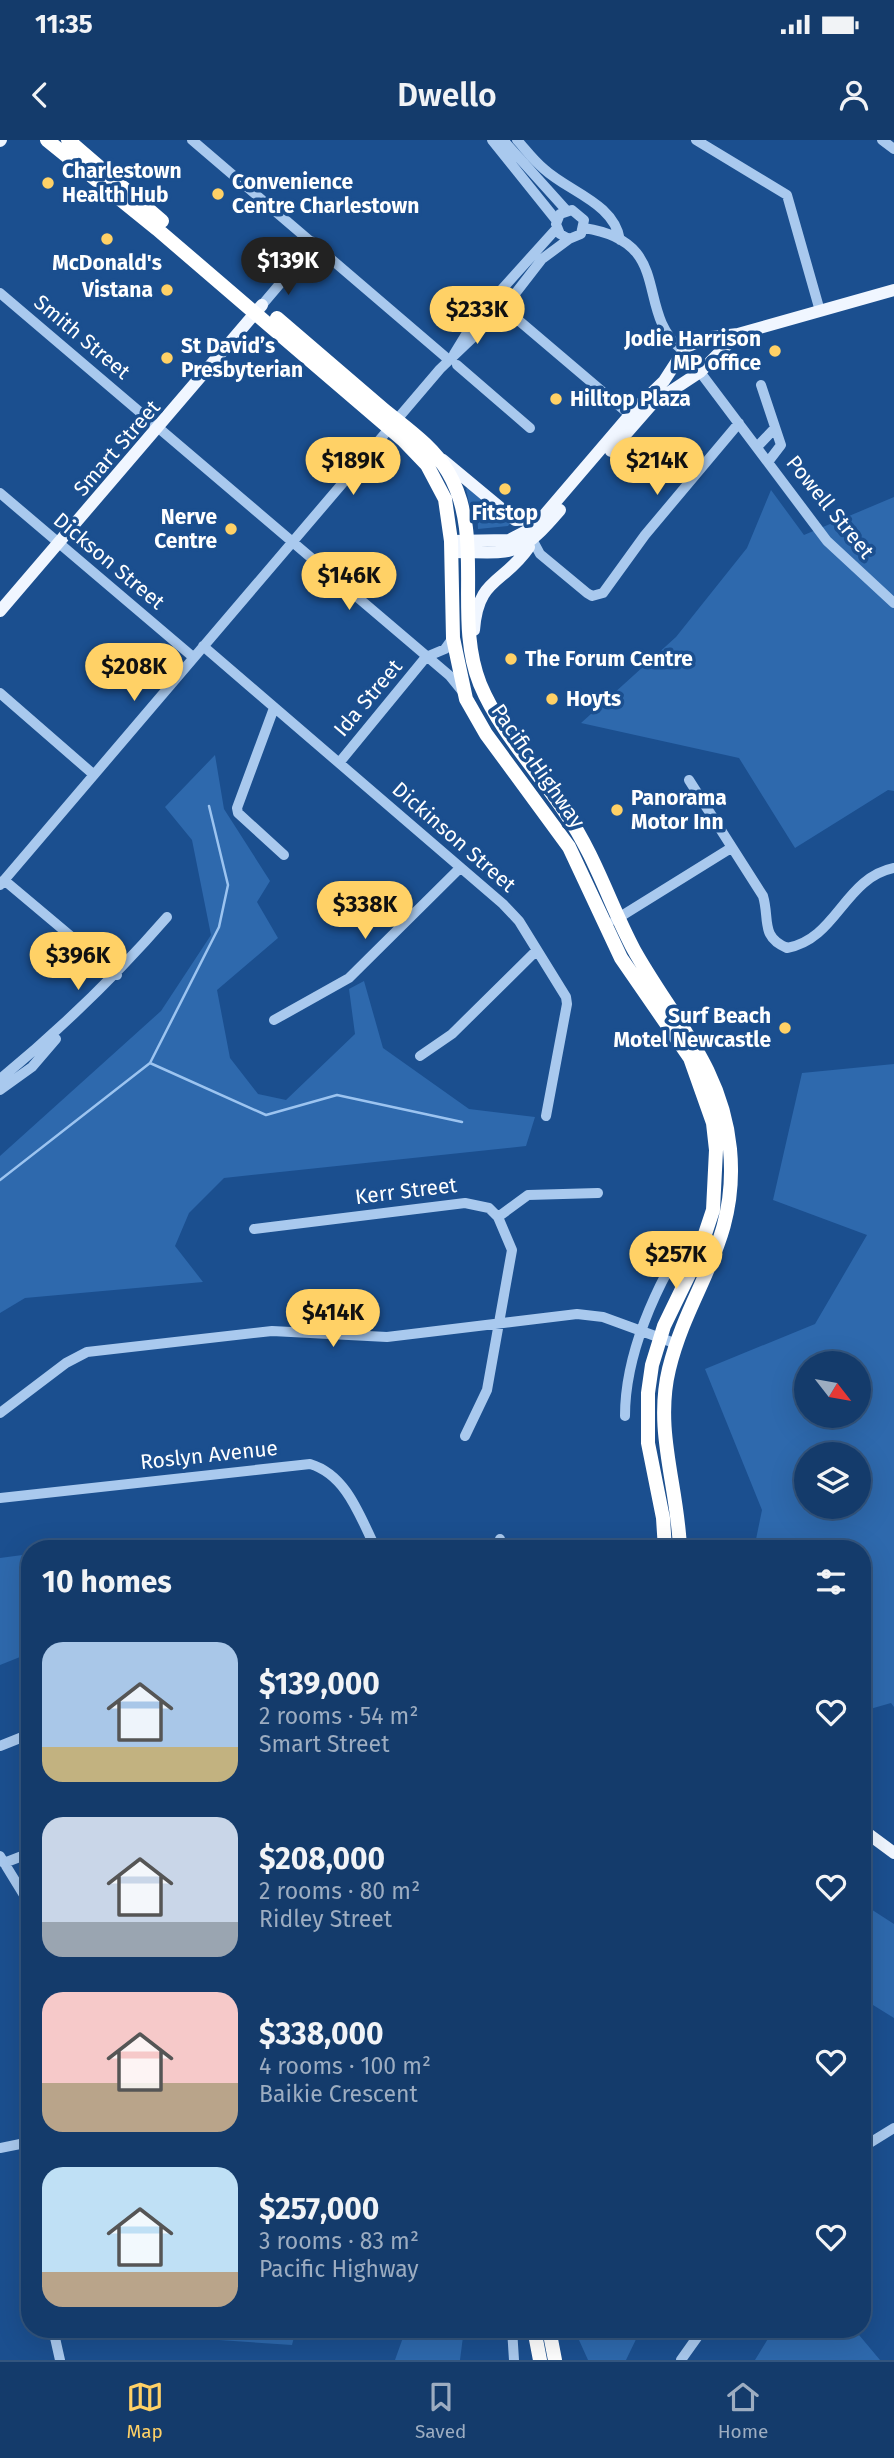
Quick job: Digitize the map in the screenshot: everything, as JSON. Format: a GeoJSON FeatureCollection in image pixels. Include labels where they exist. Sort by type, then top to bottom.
{"type":"FeatureCollection","features":[{"type":"Feature","properties":{"kind":"highway","name":"Pacific Highway"},"geometry":{"type":"LineString","coordinates":[[47,140],[258,309]]}},
{"type":"Feature","properties":{"kind":"highway","name":"Pacific Highway"},"geometry":{"type":"LineString","coordinates":[[68,140],[258,309],[395,426],[436,456],[457,491],[459,547],[472,654],[492,710],[571,821],[634,950],[698,1047],[725,1118],[729,1145],[729,1191],[721,1243],[668,1370],[663,1420],[679,1540]]}},
{"type":"Feature","properties":{"kind":"highway","name":"Pacific Highway"},"geometry":{"type":"LineString","coordinates":[[395,426],[439,483],[459,547],[453,638],[464,694],[486,734],[569,847],[639,988],[690,1058],[708,1103],[716,1150],[713,1210],[708,1231],[660,1338],[652,1365],[647,1417],[648,1443],[663,1518],[664,1540]]}},
{"type":"Feature","properties":{"kind":"highway"},"geometry":{"type":"LineString","coordinates":[[536,2338],[540,2360]]}},
{"type":"Feature","properties":{"kind":"highway"},"geometry":{"type":"LineString","coordinates":[[551,2338],[555,2360]]}},
{"type":"Feature","properties":{"kind":"main road"},"geometry":{"type":"LineString","coordinates":[[459,547],[515,538],[541,519],[630,415],[664,381],[683,352],[711,337],[738,334],[894,292]]}},
{"type":"Feature","properties":{"kind":"main road","name":"Smart Street"},"geometry":{"type":"LineString","coordinates":[[0,611],[258,309]]}},
{"type":"Feature","properties":{"kind":"main road"},"geometry":{"type":"LineString","coordinates":[[472,654],[476,607],[480,598],[516,563],[653,403],[699,371],[738,334]]}},
{"type":"Feature","properties":{"kind":"main road"},"geometry":{"type":"LineString","coordinates":[[683,352],[704,353],[699,371]]}},
{"type":"Feature","properties":{"kind":"main road"},"geometry":{"type":"LineString","coordinates":[[683,352],[683,372],[699,371]]}},
{"type":"Feature","properties":{"kind":"main road"},"geometry":{"type":"LineString","coordinates":[[436,456],[514,520],[541,519]]}},
{"type":"Feature","properties":{"kind":"main road"},"geometry":{"type":"LineString","coordinates":[[459,547],[514,551],[533,541]]}},
{"type":"Feature","properties":{"kind":"main road"},"geometry":{"type":"LineString","coordinates":[[871,1836],[894,1853]]}},
{"type":"Feature","properties":{"kind":"street"},"geometry":{"type":"LineString","coordinates":[[192,140],[530,428]]}},
{"type":"Feature","properties":{"kind":"street"},"geometry":{"type":"LineString","coordinates":[[492,140],[557,224],[560,234],[569,239]]}},
{"type":"Feature","properties":{"kind":"street"},"geometry":{"type":"LineString","coordinates":[[117,975],[2,883],[203,646],[395,426],[506,304],[542,259],[569,239],[578,236],[584,228],[582,216],[568,211],[523,166],[503,140]]}},
{"type":"Feature","properties":{"kind":"street"},"geometry":{"type":"LineString","coordinates":[[517,140],[544,170],[607,213],[618,228],[620,240]]}},
{"type":"Feature","properties":{"kind":"street"},"geometry":{"type":"LineString","coordinates":[[696,140],[787,195],[820,311]]}},
{"type":"Feature","properties":{"kind":"street"},"geometry":{"type":"LineString","coordinates":[[882,140],[894,149]]}},
{"type":"Feature","properties":{"kind":"street"},"geometry":{"type":"LineString","coordinates":[[453,363],[476,318],[568,211]]}},
{"type":"Feature","properties":{"kind":"street"},"geometry":{"type":"LineString","coordinates":[[584,228],[600,230],[620,240],[643,262],[664,328],[683,352]]}},
{"type":"Feature","properties":{"kind":"street","name":"Smart Street"},"geometry":{"type":"LineString","coordinates":[[258,309],[306,253],[311,242]]}},
{"type":"Feature","properties":{"kind":"street"},"geometry":{"type":"LineString","coordinates":[[500,292],[506,304],[630,415]]}},
{"type":"Feature","properties":{"kind":"street","name":"Smith Street"},"geometry":{"type":"LineString","coordinates":[[0,293],[426,657],[464,694]]}},
{"type":"Feature","properties":{"kind":"street"},"geometry":{"type":"LineString","coordinates":[[476,318],[484,326]]}},
{"type":"Feature","properties":{"kind":"street","name":"Powell Street"},"geometry":{"type":"LineString","coordinates":[[699,371],[841,557],[894,603]]}},
{"type":"Feature","properties":{"kind":"street","name":"Powell Street"},"geometry":{"type":"LineString","coordinates":[[761,385],[780,445],[768,462]]}},
{"type":"Feature","properties":{"kind":"street"},"geometry":{"type":"LineString","coordinates":[[533,541],[540,554],[587,593],[598,596],[608,589],[645,535],[739,423]]}},
{"type":"Feature","properties":{"kind":"street","name":"Powell Street"},"geometry":{"type":"LineString","coordinates":[[757,447],[775,428]]}},
{"type":"Feature","properties":{"kind":"street","name":"Dickson Street"},"geometry":{"type":"LineString","coordinates":[[0,494],[194,657]]}},
{"type":"Feature","properties":{"kind":"street"},"geometry":{"type":"LineString","coordinates":[[426,657],[445,649],[453,638]]}},
{"type":"Feature","properties":{"kind":"street","name":"Dickinson Street"},"geometry":{"type":"LineString","coordinates":[[203,646],[519,920],[566,998],[567,1004],[547,1116]]}},
{"type":"Feature","properties":{"kind":"street","name":"Ida Street"},"geometry":{"type":"LineString","coordinates":[[339,763],[426,657]]}},
{"type":"Feature","properties":{"kind":"street"},"geometry":{"type":"LineString","coordinates":[[0,693],[93,774]]}},
{"type":"Feature","properties":{"kind":"street"},"geometry":{"type":"LineString","coordinates":[[274,708],[237,808],[238,813],[284,856]]}},
{"type":"Feature","properties":{"kind":"street"},"geometry":{"type":"LineString","coordinates":[[689,780],[763,896],[767,908],[767,934],[775,943],[787,948],[813,939],[826,928],[854,890],[869,878],[894,869]]}},
{"type":"Feature","properties":{"kind":"street"},"geometry":{"type":"LineString","coordinates":[[606,926],[731,848]]}},
{"type":"Feature","properties":{"kind":"street"},"geometry":{"type":"LineString","coordinates":[[274,1020],[349,978],[460,868]]}},
{"type":"Feature","properties":{"kind":"street"},"geometry":{"type":"LineString","coordinates":[[0,1079],[67,1024],[117,975],[167,917]]}},
{"type":"Feature","properties":{"kind":"street"},"geometry":{"type":"LineString","coordinates":[[420,1056],[452,1034],[536,951]]}},
{"type":"Feature","properties":{"kind":"street"},"geometry":{"type":"LineString","coordinates":[[0,1090],[32,1067],[67,1024]]}},
{"type":"Feature","properties":{"kind":"street"},"geometry":{"type":"LineString","coordinates":[[465,1436],[487,1391],[512,1250],[498,1217],[527,1195],[598,1194]]}},
{"type":"Feature","properties":{"kind":"street","name":"Kerr Street"},"geometry":{"type":"LineString","coordinates":[[254,1228],[465,1203],[489,1208],[498,1217]]}},
{"type":"Feature","properties":{"kind":"street"},"geometry":{"type":"LineString","coordinates":[[625,1416],[627,1386],[642,1331],[663,1281],[687,1238]]}},
{"type":"Feature","properties":{"kind":"street"},"geometry":{"type":"LineString","coordinates":[[0,1413],[66,1363],[87,1352],[272,1331],[387,1336],[591,1315],[677,1344]]}},
{"type":"Feature","properties":{"kind":"street","name":"Roslyn Avenue"},"geometry":{"type":"LineString","coordinates":[[0,1499],[310,1464],[322,1467],[342,1484],[371,1540]]}},
{"type":"Feature","properties":{"kind":"street"},"geometry":{"type":"LineString","coordinates":[[0,1746],[21,1738]]}},
{"type":"Feature","properties":{"kind":"street"},"geometry":{"type":"LineString","coordinates":[[21,1855],[2,1860],[21,1891]]}},
{"type":"Feature","properties":{"kind":"street"},"geometry":{"type":"LineString","coordinates":[[871,2142],[894,2128]]}},
{"type":"Feature","properties":{"kind":"street"},"geometry":{"type":"LineString","coordinates":[[0,2148],[21,2146]]}},
{"type":"Feature","properties":{"kind":"street"},"geometry":{"type":"LineString","coordinates":[[54,2338],[60,2360]]}},
{"type":"Feature","properties":{"kind":"street"},"geometry":{"type":"LineString","coordinates":[[513,2338],[514,2360]]}},
{"type":"Feature","properties":{"kind":"street"},"geometry":{"type":"LineString","coordinates":[[681,2360],[697,2338]]}},
{"type":"Feature","properties":{"kind":"shaded area"},"geometry":{"type":"Polygon","coordinates":[[[470,486],[511,522],[508,526],[478,529],[477,507],[470,507],[466,489],[470,486]]]}},
{"type":"Feature","properties":{"kind":"shaded area"},"geometry":{"type":"Polygon","coordinates":[[[771,490],[804,535],[894,497],[894,791],[888,790],[795,848],[739,758],[581,723],[676,637],[747,548],[771,490]]]}},
{"type":"Feature","properties":{"kind":"shaded area"},"geometry":{"type":"Polygon","coordinates":[[[215,755],[224,809],[270,881],[257,902],[278,938],[217,990],[230,1058],[258,1094],[286,1100],[355,1034],[349,989],[364,981],[383,1048],[469,1109],[535,1117],[526,1146],[224,1178],[189,1213],[175,1246],[203,1282],[25,1298],[0,1313],[0,1156],[161,1011],[211,935],[192,840],[165,807],[215,755]]]}},
{"type":"Feature","properties":{"kind":"shaded area"},"geometry":{"type":"Polygon","coordinates":[[[894,1064],[894,1707],[891,1703],[871,1709],[871,1540],[756,1540],[762,1510],[705,1369],[815,1324],[867,1235],[773,1200],[802,1073],[894,1064]]]}},
{"type":"Feature","properties":{"kind":"shaded area"},"geometry":{"type":"Polygon","coordinates":[[[21,1555],[21,1657],[0,1665],[0,1558],[21,1555]]]}},
{"type":"Feature","properties":{"kind":"shaded area"},"geometry":{"type":"Polygon","coordinates":[[[871,1909],[894,1924],[894,2018],[873,2005],[871,2010],[871,1909]]]}},
{"type":"Feature","properties":{"kind":"shaded area"},"geometry":{"type":"Polygon","coordinates":[[[219,2338],[294,2338],[292,2345],[219,2338]]]}},
{"type":"Feature","properties":{"kind":"shaded area"},"geometry":{"type":"Polygon","coordinates":[[[403,2338],[463,2338],[460,2360],[395,2360],[403,2338]]]}},
{"type":"Feature","properties":{"kind":"shaded area"},"geometry":{"type":"Polygon","coordinates":[[[578,2338],[637,2338],[626,2360],[588,2360],[578,2338]]]}},
{"type":"Feature","properties":{"kind":"shaded area"},"geometry":{"type":"Polygon","coordinates":[[[768,2338],[862,2338],[880,2360],[755,2360],[768,2338]]]}},
{"type":"Feature","properties":{"kind":"waterway"},"geometry":{"type":"LineString","coordinates":[[0,1180],[150,1063],[219,927],[228,885],[209,806]]}},
{"type":"Feature","properties":{"kind":"waterway"},"geometry":{"type":"LineString","coordinates":[[150,1063],[266,1115],[337,1095],[462,1122]]}},
{"type":"Feature","properties":{"kind":"place","name":"Charlestown Health Hub"},"geometry":{"type":"Point","coordinates":[48,183]}},
{"type":"Feature","properties":{"kind":"place","name":"Convenience Centre Charlestown"},"geometry":{"type":"Point","coordinates":[218,194]}},
{"type":"Feature","properties":{"kind":"place","name":"McDonald's"},"geometry":{"type":"Point","coordinates":[107,239]}},
{"type":"Feature","properties":{"kind":"place","name":"Vistana"},"geometry":{"type":"Point","coordinates":[167,290]}},
{"type":"Feature","properties":{"kind":"place","name":"Jodie Harrison MP office"},"geometry":{"type":"Point","coordinates":[775,351]}},
{"type":"Feature","properties":{"kind":"place","name":"St David’s Presbyterian"},"geometry":{"type":"Point","coordinates":[167,358]}},
{"type":"Feature","properties":{"kind":"place","name":"Hilltop Plaza"},"geometry":{"type":"Point","coordinates":[556,399]}},
{"type":"Feature","properties":{"kind":"place","name":"Fitstop"},"geometry":{"type":"Point","coordinates":[505,489]}},
{"type":"Feature","properties":{"kind":"place","name":"Nerve Centre"},"geometry":{"type":"Point","coordinates":[231,529]}},
{"type":"Feature","properties":{"kind":"place","name":"The Forum Centre"},"geometry":{"type":"Point","coordinates":[511,659]}},
{"type":"Feature","properties":{"kind":"place","name":"Hoyts"},"geometry":{"type":"Point","coordinates":[552,699]}},
{"type":"Feature","properties":{"kind":"place","name":"Panorama Motor Inn"},"geometry":{"type":"Point","coordinates":[617,810]}},
{"type":"Feature","properties":{"kind":"place","name":"Surf Beach Motel Newcastle"},"geometry":{"type":"Point","coordinates":[785,1028]}}]}
